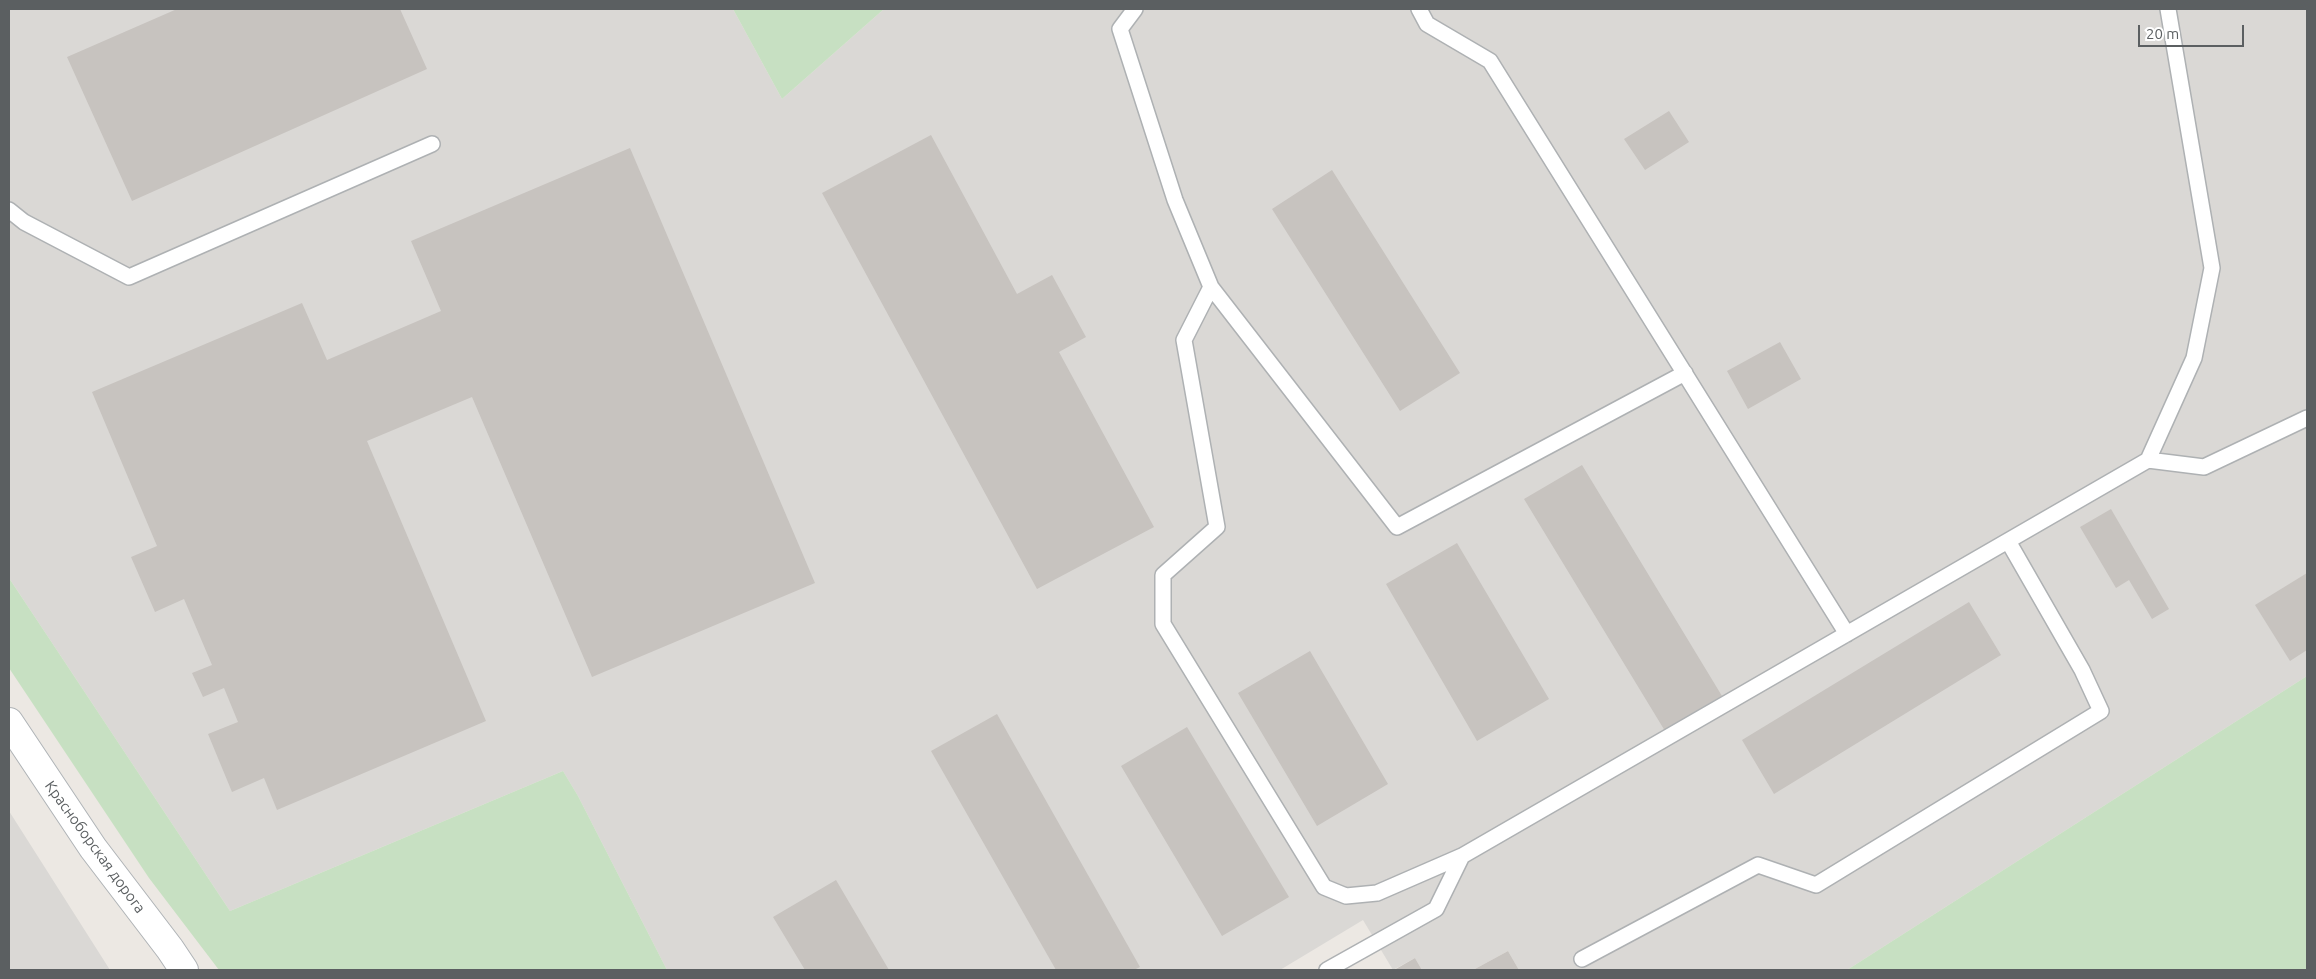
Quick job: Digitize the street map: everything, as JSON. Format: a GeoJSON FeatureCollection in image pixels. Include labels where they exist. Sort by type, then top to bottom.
{"type":"FeatureCollection","features":[{"type":"Feature","properties":{"kind":"street","name":"Красноборская дорога"},"geometry":{"type":"LineString","coordinates":[[9,722],[93,848],[170,948],[184,970]]}},
{"type":"Feature","properties":{"kind":"lane"},"geometry":{"type":"LineString","coordinates":[[1135,9],[1120,29],[1176,200],[1211,287],[1397,526],[1685,374]]}},
{"type":"Feature","properties":{"kind":"lane"},"geometry":{"type":"LineString","coordinates":[[1419,9],[1427,24],[1490,62],[1847,634]]}},
{"type":"Feature","properties":{"kind":"lane"},"geometry":{"type":"LineString","coordinates":[[1211,287],[1184,340],[1217,527],[1164,575],[1163,624],[1324,887],[1346,896],[1377,893],[1462,856],[2148,460],[2194,358],[2212,268],[2168,9]]}},
{"type":"Feature","properties":{"kind":"lane"},"geometry":{"type":"LineString","coordinates":[[9,210],[24,222],[128,277],[432,144]]}},
{"type":"Feature","properties":{"kind":"lane"},"geometry":{"type":"LineString","coordinates":[[2148,460],[2204,468],[2307,418]]}},
{"type":"Feature","properties":{"kind":"lane"},"geometry":{"type":"LineString","coordinates":[[1582,959],[1758,865],[1816,885],[2100,711],[2082,670],[2008,541]]}},
{"type":"Feature","properties":{"kind":"lane"},"geometry":{"type":"LineString","coordinates":[[1327,970],[1436,909],[1462,856]]}},
{"type":"Feature","properties":{"kind":"shaded area"},"geometry":{"type":"Polygon","coordinates":[[[9,9],[733,9],[782,99],[884,9],[2307,9],[2307,676],[1847,970],[1519,970],[1508,951],[1473,970],[1422,970],[1415,958],[1393,970],[1363,920],[1280,970],[667,970],[578,796],[563,771],[230,911],[9,578],[9,9]]]}},
{"type":"Feature","properties":{"kind":"shaded area"},"geometry":{"type":"Polygon","coordinates":[[[9,811],[110,970],[9,970],[9,811]]]}},
{"type":"Feature","properties":{"kind":"green space"},"geometry":{"type":"Polygon","coordinates":[[[733,9],[884,9],[782,99],[733,9]]]}},
{"type":"Feature","properties":{"kind":"green space"},"geometry":{"type":"Polygon","coordinates":[[[9,578],[230,911],[563,771],[578,796],[667,970],[219,970],[149,878],[9,668],[9,578]]]}},
{"type":"Feature","properties":{"kind":"green space"},"geometry":{"type":"Polygon","coordinates":[[[2307,676],[2307,970],[1847,970],[2307,676]]]}},
{"type":"Feature","properties":{"kind":"building"},"geometry":{"type":"Polygon","coordinates":[[[177,9],[400,9],[427,69],[132,201],[67,57],[177,9]]]}},
{"type":"Feature","properties":{"kind":"building"},"geometry":{"type":"Polygon","coordinates":[[[1669,111],[1689,142],[1645,170],[1624,139],[1669,111]]]}},
{"type":"Feature","properties":{"kind":"building"},"geometry":{"type":"Polygon","coordinates":[[[931,135],[1017,294],[1052,275],[1086,337],[1059,352],[1154,527],[1037,589],[822,193],[931,135]]]}},
{"type":"Feature","properties":{"kind":"building"},"geometry":{"type":"Polygon","coordinates":[[[630,148],[815,583],[592,677],[472,397],[367,441],[486,721],[277,810],[264,778],[232,792],[208,734],[238,722],[224,688],[203,697],[192,673],[212,665],[184,599],[155,612],[131,557],[157,546],[92,392],[302,303],[327,360],[441,311],[411,241],[630,148]]]}},
{"type":"Feature","properties":{"kind":"building"},"geometry":{"type":"Polygon","coordinates":[[[1332,170],[1460,373],[1400,411],[1272,209],[1332,170]]]}},
{"type":"Feature","properties":{"kind":"building"},"geometry":{"type":"Polygon","coordinates":[[[1780,342],[1801,379],[1748,409],[1727,371],[1780,342]]]}},
{"type":"Feature","properties":{"kind":"building"},"geometry":{"type":"Polygon","coordinates":[[[1582,465],[1722,696],[1665,731],[1524,499],[1582,465]]]}},
{"type":"Feature","properties":{"kind":"building"},"geometry":{"type":"Polygon","coordinates":[[[2111,509],[2169,609],[2152,619],[2129,580],[2116,588],[2080,527],[2111,509]]]}},
{"type":"Feature","properties":{"kind":"building"},"geometry":{"type":"Polygon","coordinates":[[[1457,543],[1549,699],[1477,741],[1386,584],[1457,543]]]}},
{"type":"Feature","properties":{"kind":"building"},"geometry":{"type":"Polygon","coordinates":[[[2307,573],[2307,650],[2290,661],[2255,605],[2307,573]]]}},
{"type":"Feature","properties":{"kind":"building"},"geometry":{"type":"Polygon","coordinates":[[[1969,602],[2001,655],[1774,794],[1742,740],[1969,602]]]}},
{"type":"Feature","properties":{"kind":"building"},"geometry":{"type":"Polygon","coordinates":[[[1310,651],[1388,784],[1317,826],[1238,693],[1310,651]]]}},
{"type":"Feature","properties":{"kind":"building"},"geometry":{"type":"Polygon","coordinates":[[[997,714],[1140,967],[1134,970],[1056,970],[931,751],[997,714]]]}},
{"type":"Feature","properties":{"kind":"building"},"geometry":{"type":"Polygon","coordinates":[[[1187,727],[1289,897],[1222,936],[1121,766],[1187,727]]]}},
{"type":"Feature","properties":{"kind":"building"},"geometry":{"type":"Polygon","coordinates":[[[836,880],[889,970],[805,970],[773,917],[836,880]]]}},
{"type":"Feature","properties":{"kind":"building"},"geometry":{"type":"Polygon","coordinates":[[[1508,951],[1519,970],[1473,970],[1508,951]]]}},
{"type":"Feature","properties":{"kind":"building"},"geometry":{"type":"Polygon","coordinates":[[[1415,958],[1422,970],[1394,970],[1415,958]]]}}]}
